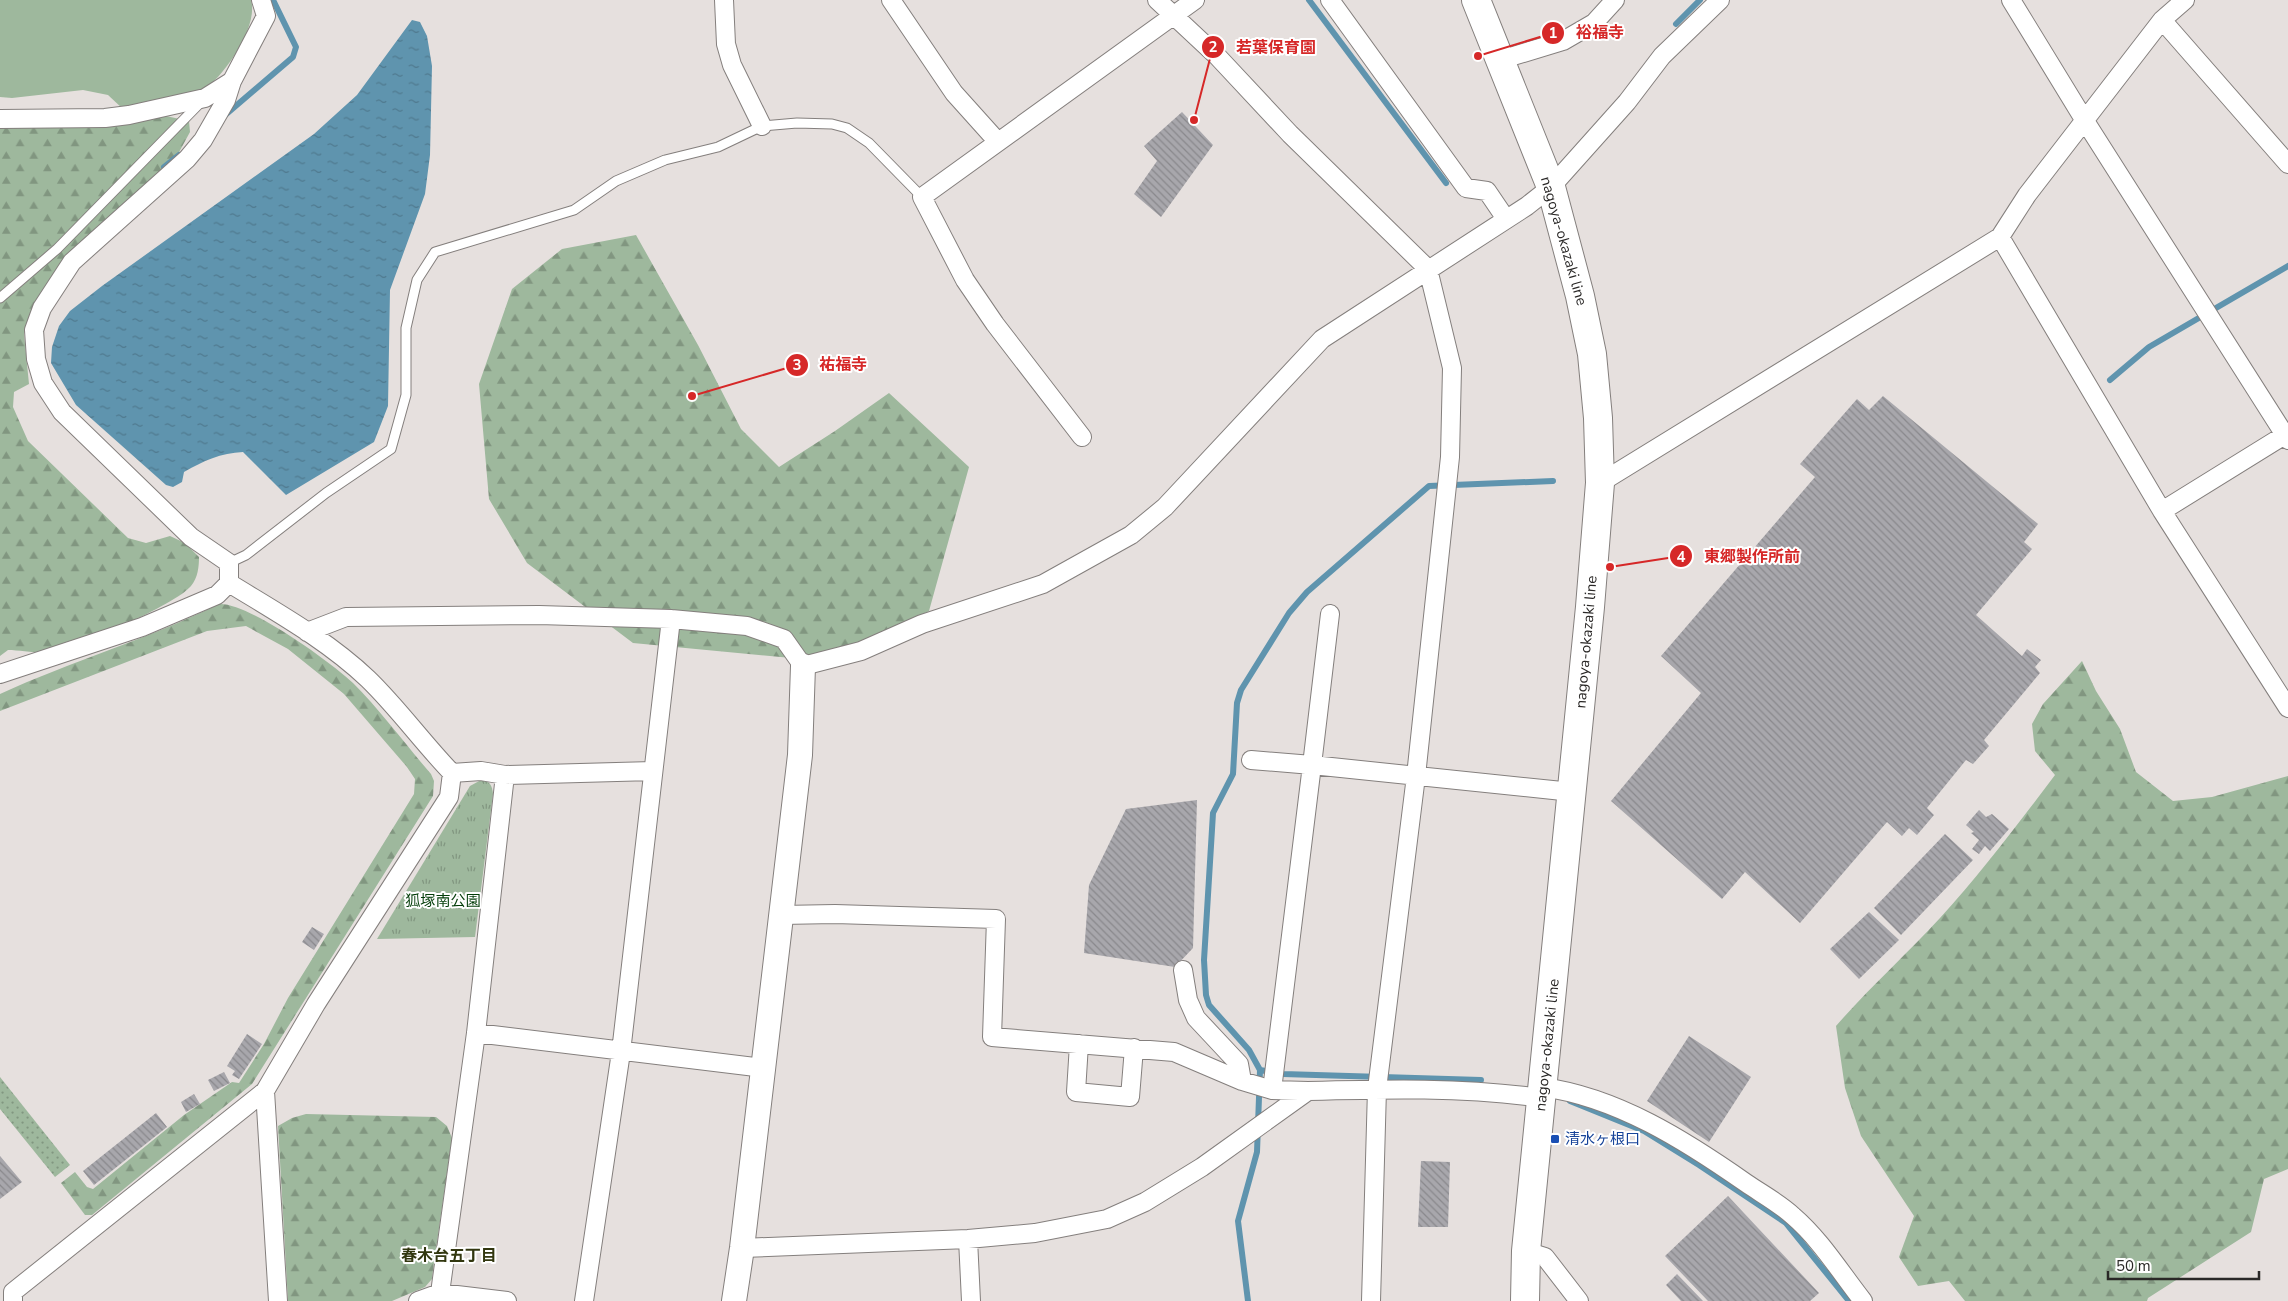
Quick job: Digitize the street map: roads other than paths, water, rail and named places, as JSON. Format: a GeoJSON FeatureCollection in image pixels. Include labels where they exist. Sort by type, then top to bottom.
{"type":"FeatureCollection","features":[{"type":"Feature","properties":{"kind":"main road","name":"nagoya-okazaki line"},"geometry":{"type":"LineString","coordinates":[[1476,0],[1550,187],[1580,296],[1592,354],[1598,418],[1600,483],[1572,792],[1526,1251],[1525,1301]]}},
{"type":"Feature","properties":{"kind":"street"},"geometry":{"type":"LineString","coordinates":[[0,674],[142,627],[217,595],[229,583],[229,563],[191,537],[62,412],[42,383],[36,359],[34,330],[42,308],[72,262],[187,159],[203,140],[226,100],[232,81],[266,16],[261,0]]}},
{"type":"Feature","properties":{"kind":"street"},"geometry":{"type":"LineString","coordinates":[[724,0],[726,44],[732,65],[762,126]]}},
{"type":"Feature","properties":{"kind":"street"},"geometry":{"type":"LineString","coordinates":[[891,0],[954,93],[998,142]]}},
{"type":"Feature","properties":{"kind":"street"},"geometry":{"type":"LineString","coordinates":[[1157,0],[1218,57],[1290,134],[1428,269],[1452,368],[1450,457],[1416,776],[1377,1089],[1371,1301]]}},
{"type":"Feature","properties":{"kind":"street"},"geometry":{"type":"LineString","coordinates":[[1082,437],[995,324],[970,287],[922,197],[1195,0]]}},
{"type":"Feature","properties":{"kind":"street"},"geometry":{"type":"LineString","coordinates":[[1330,0],[1466,188],[1487,191],[1506,219]]}},
{"type":"Feature","properties":{"kind":"street"},"geometry":{"type":"LineString","coordinates":[[1500,60],[1563,41],[1594,22],[1615,0]]}},
{"type":"Feature","properties":{"kind":"street"},"geometry":{"type":"LineString","coordinates":[[803,666],[861,650],[922,624],[1043,584],[1131,535],[1165,506],[1322,339],[1527,206],[1550,187],[1627,102],[1662,56],[1720,0]]}},
{"type":"Feature","properties":{"kind":"street"},"geometry":{"type":"LineString","coordinates":[[2011,0],[2085,121],[2097,137],[2130,195],[2287,436],[2162,511]]}},
{"type":"Feature","properties":{"kind":"street"},"geometry":{"type":"LineString","coordinates":[[1600,483],[2000,237],[2027,195],[2162,20],[2185,0]]}},
{"type":"Feature","properties":{"kind":"street"},"geometry":{"type":"LineString","coordinates":[[2162,20],[2288,164]]}},
{"type":"Feature","properties":{"kind":"street"},"geometry":{"type":"LineString","coordinates":[[0,118],[105,118],[205,98],[232,81]]}},
{"type":"Feature","properties":{"kind":"street"},"geometry":{"type":"LineString","coordinates":[[2000,237],[2162,511],[2288,708]]}},
{"type":"Feature","properties":{"kind":"street"},"geometry":{"type":"LineString","coordinates":[[13,1301],[13,1292],[265,1091],[316,1004],[449,797],[452,773],[368,679],[307,632],[229,583]]}},
{"type":"Feature","properties":{"kind":"street"},"geometry":{"type":"LineString","coordinates":[[1272,1090],[1330,614]]}},
{"type":"Feature","properties":{"kind":"street"},"geometry":{"type":"LineString","coordinates":[[307,632],[346,617],[539,615],[671,619],[747,626],[784,639],[803,666],[800,754],[764,1068],[734,1301]]}},
{"type":"Feature","properties":{"kind":"street"},"geometry":{"type":"LineString","coordinates":[[584,1301],[621,1052],[671,619]]}},
{"type":"Feature","properties":{"kind":"street"},"geometry":{"type":"LineString","coordinates":[[1251,760],[1572,792]]}},
{"type":"Feature","properties":{"kind":"street"},"geometry":{"type":"LineString","coordinates":[[452,773],[481,771],[505,775],[653,771]]}},
{"type":"Feature","properties":{"kind":"street"},"geometry":{"type":"LineString","coordinates":[[440,1292],[476,1033],[505,775]]}},
{"type":"Feature","properties":{"kind":"street"},"geometry":{"type":"LineString","coordinates":[[781,915],[835,914],[996,919],[992,1037],[1174,1052],[1242,1081],[1272,1090],[1377,1089],[1500,1092],[1565,1090],[1644,1119],[1715,1162],[1794,1216],[1863,1301]]}},
{"type":"Feature","properties":{"kind":"street"},"geometry":{"type":"LineString","coordinates":[[1183,970],[1188,1000],[1196,1018],[1239,1064],[1242,1081]]}},
{"type":"Feature","properties":{"kind":"street"},"geometry":{"type":"LineString","coordinates":[[476,1033],[764,1068]]}},
{"type":"Feature","properties":{"kind":"street"},"geometry":{"type":"LineString","coordinates":[[1079,1044],[1076,1092],[1085,1093],[1130,1096],[1134,1048]]}},
{"type":"Feature","properties":{"kind":"street"},"geometry":{"type":"LineString","coordinates":[[265,1091],[278,1301]]}},
{"type":"Feature","properties":{"kind":"street"},"geometry":{"type":"LineString","coordinates":[[742,1248],[968,1239],[1068,1228],[1106,1219],[1126,1211],[1202,1167],[1308,1091]]}},
{"type":"Feature","properties":{"kind":"street"},"geometry":{"type":"LineString","coordinates":[[968,1239],[971,1301]]}},
{"type":"Feature","properties":{"kind":"street"},"geometry":{"type":"LineString","coordinates":[[1526,1251],[1546,1257],[1579,1301]]}},
{"type":"Feature","properties":{"kind":"street"},"geometry":{"type":"LineString","coordinates":[[418,1301],[440,1292],[507,1301]]}},
{"type":"Feature","properties":{"kind":"lane"},"geometry":{"type":"LineString","coordinates":[[0,298],[57,249],[205,98]]}},
{"type":"Feature","properties":{"kind":"lane"},"geometry":{"type":"LineString","coordinates":[[229,563],[246,555],[326,492],[391,449],[406,395],[406,328],[417,280],[435,252],[574,210],[616,181],[666,160],[718,147],[762,126],[797,123],[832,124],[847,128],[869,143],[922,197]]}},
{"type":"Feature","properties":{"kind":"water"},"geometry":{"type":"Polygon","coordinates":[[[412,20],[420,22],[427,36],[432,66],[430,155],[425,194],[390,290],[388,406],[374,442],[286,495],[243,452],[227,454],[205,461],[184,472],[182,482],[173,487],[166,485],[76,405],[51,363],[52,347],[59,326],[70,311],[102,286],[314,134],[357,95],[412,20]]]}},
{"type":"Feature","properties":{"kind":"waterway"},"geometry":{"type":"LineString","coordinates":[[224,116],[293,57],[296,47],[273,0]]}},
{"type":"Feature","properties":{"kind":"waterway"},"geometry":{"type":"LineString","coordinates":[[1309,0],[1446,183]]}},
{"type":"Feature","properties":{"kind":"waterway"},"geometry":{"type":"LineString","coordinates":[[1676,24],[1700,0]]}},
{"type":"Feature","properties":{"kind":"waterway"},"geometry":{"type":"LineString","coordinates":[[164,167],[179,155]]}},
{"type":"Feature","properties":{"kind":"waterway"},"geometry":{"type":"LineString","coordinates":[[2110,380],[2149,347],[2288,266]]}},
{"type":"Feature","properties":{"kind":"waterway"},"geometry":{"type":"LineString","coordinates":[[1481,1080],[1283,1074],[1260,1070],[1249,1050],[1209,1005],[1206,995],[1204,960],[1213,813],[1233,774],[1237,703],[1241,690],[1289,613],[1307,592],[1429,486],[1553,481]]}},
{"type":"Feature","properties":{"kind":"waterway"},"geometry":{"type":"LineString","coordinates":[[1248,1301],[1238,1221],[1257,1152],[1260,1070]]}},
{"type":"Feature","properties":{"kind":"waterway"},"geometry":{"type":"LineString","coordinates":[[1570,1101],[1644,1131],[1786,1223],[1849,1301]]}},
{"type":"Feature","properties":{"kind":"place","name":"裕福寺"},"geometry":{"type":"Point","coordinates":[1478,56]}},
{"type":"Feature","properties":{"kind":"place","name":"若葉保育園"},"geometry":{"type":"Point","coordinates":[1194,120]}},
{"type":"Feature","properties":{"kind":"place","name":"祐福寺"},"geometry":{"type":"Point","coordinates":[692,396]}},
{"type":"Feature","properties":{"kind":"place","name":"東郷製作所前"},"geometry":{"type":"Point","coordinates":[1610,567]}},
{"type":"Feature","properties":{"kind":"place","name":"清水ヶ根口"},"geometry":{"type":"Point","coordinates":[1555,1139]}},
{"type":"Feature","properties":{"kind":"district","name":"春木台五丁目"},"geometry":{"type":"Point","coordinates":[449,1255]}},
{"type":"Feature","properties":{"kind":"park label","name":"狐塚南公園"},"geometry":{"type":"Point","coordinates":[443,901]}}]}
